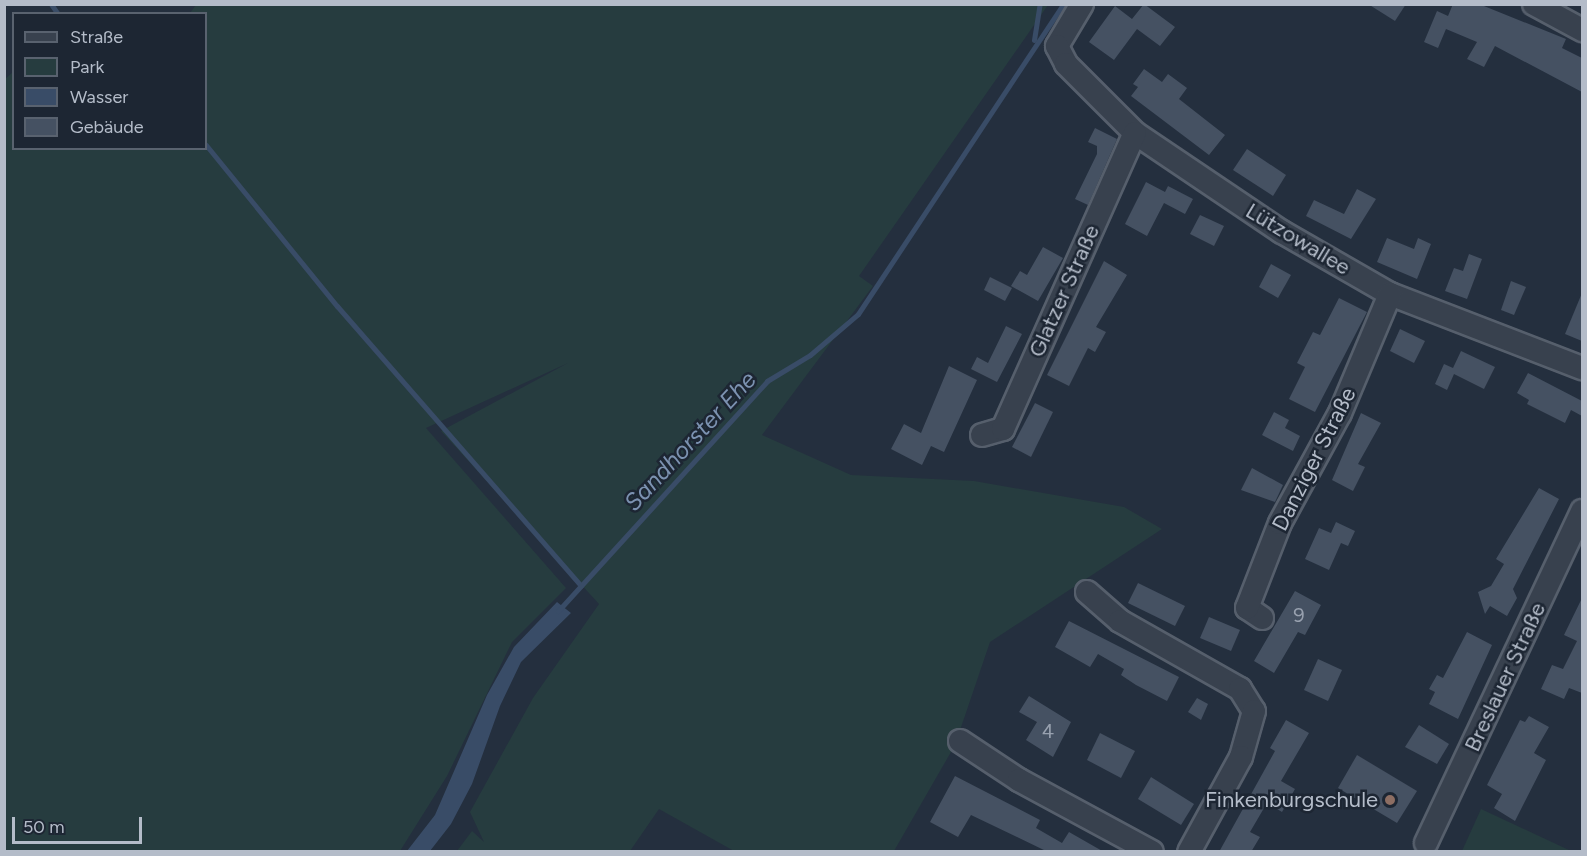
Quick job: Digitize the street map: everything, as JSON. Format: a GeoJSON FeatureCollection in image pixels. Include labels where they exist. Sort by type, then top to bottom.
{"type":"FeatureCollection","features":[{"type":"Feature","properties":{"kind":"street","name":"Lützowallee"},"geometry":{"type":"LineString","coordinates":[[1082,4],[1057,46],[1066,64],[1135,133],[1282,232],[1390,294],[1582,368]]}},
{"type":"Feature","properties":{"kind":"street"},"geometry":{"type":"LineString","coordinates":[[1534,4],[1582,30]]}},
{"type":"Feature","properties":{"kind":"street","name":"Glatzer Straße"},"geometry":{"type":"LineString","coordinates":[[982,435],[1003,429],[1135,133]]}},
{"type":"Feature","properties":{"kind":"street","name":"Danziger Straße"},"geometry":{"type":"LineString","coordinates":[[1262,618],[1247,608],[1281,523],[1340,413],[1390,294]]}},
{"type":"Feature","properties":{"kind":"street","name":"Breslauer Straße"},"geometry":{"type":"LineString","coordinates":[[1426,843],[1582,511]]}},
{"type":"Feature","properties":{"kind":"street"},"geometry":{"type":"LineString","coordinates":[[1087,592],[1120,621],[1228,681],[1249,699],[1252,725],[1241,757],[1189,852]]}},
{"type":"Feature","properties":{"kind":"street"},"geometry":{"type":"LineString","coordinates":[[960,741],[1019,780],[1152,852]]}},
{"type":"Feature","properties":{"kind":"green space"},"geometry":{"type":"Polygon","coordinates":[[[196,5],[1048,5],[859,276],[873,286],[762,435],[851,475],[974,481],[1124,507],[1162,529],[990,642],[955,745],[894,851],[734,851],[659,809],[630,851],[457,851],[472,831],[484,842],[470,812],[533,698],[599,604],[441,431],[568,363],[426,428],[566,588],[512,642],[447,776],[400,851],[5,852],[5,79],[12,73],[12,150],[207,150],[207,12],[191,12],[196,5]]]}},
{"type":"Feature","properties":{"kind":"green space"},"geometry":{"type":"Polygon","coordinates":[[[1481,809],[1571,851],[1462,851],[1481,809]]]}},
{"type":"Feature","properties":{"kind":"water"},"geometry":{"type":"Polygon","coordinates":[[[557,602],[571,613],[521,662],[500,706],[472,784],[451,824],[430,851],[407,851],[435,815],[487,695],[514,647],[557,602]]]}},
{"type":"Feature","properties":{"kind":"building"},"geometry":{"type":"Polygon","coordinates":[[[1144,4],[1175,27],[1160,46],[1137,29],[1114,60],[1089,42],[1115,6],[1132,19],[1144,4]]]}},
{"type":"Feature","properties":{"kind":"building"},"geometry":{"type":"Polygon","coordinates":[[[1368,4],[1406,4],[1395,21],[1368,4]]]}},
{"type":"Feature","properties":{"kind":"building"},"geometry":{"type":"Polygon","coordinates":[[[1453,4],[1479,4],[1566,39],[1562,48],[1582,58],[1582,92],[1495,46],[1484,67],[1467,59],[1477,42],[1446,29],[1438,48],[1424,42],[1437,11],[1448,16],[1453,4]]]}},
{"type":"Feature","properties":{"kind":"building"},"geometry":{"type":"Polygon","coordinates":[[[1144,69],[1162,82],[1168,74],[1187,88],[1179,99],[1225,135],[1209,155],[1131,96],[1138,87],[1133,84],[1144,69]]]}},
{"type":"Feature","properties":{"kind":"building"},"geometry":{"type":"Polygon","coordinates":[[[1095,128],[1117,139],[1088,205],[1075,199],[1097,154],[1097,146],[1088,142],[1095,128]]]}},
{"type":"Feature","properties":{"kind":"building"},"geometry":{"type":"Polygon","coordinates":[[[1247,149],[1286,175],[1273,196],[1233,170],[1247,149]]]}},
{"type":"Feature","properties":{"kind":"building"},"geometry":{"type":"Polygon","coordinates":[[[1146,182],[1165,192],[1168,186],[1193,199],[1185,214],[1164,203],[1147,236],[1125,224],[1146,182]]]}},
{"type":"Feature","properties":{"kind":"building"},"geometry":{"type":"Polygon","coordinates":[[[1357,189],[1376,199],[1351,239],[1306,216],[1314,200],[1344,214],[1357,189]]]}},
{"type":"Feature","properties":{"kind":"building"},"geometry":{"type":"Polygon","coordinates":[[[1200,215],[1224,226],[1214,246],[1190,234],[1200,215]]]}},
{"type":"Feature","properties":{"kind":"building"},"geometry":{"type":"Polygon","coordinates":[[[1387,238],[1414,249],[1418,238],[1431,244],[1417,279],[1377,262],[1387,238]]]}},
{"type":"Feature","properties":{"kind":"building"},"geometry":{"type":"Polygon","coordinates":[[[1043,247],[1063,258],[1038,301],[1011,286],[1020,271],[1027,275],[1043,247]]]}},
{"type":"Feature","properties":{"kind":"building"},"geometry":{"type":"Polygon","coordinates":[[[1469,254],[1482,259],[1467,299],[1445,291],[1454,268],[1463,271],[1469,254]]]}},
{"type":"Feature","properties":{"kind":"building"},"geometry":{"type":"Polygon","coordinates":[[[1104,261],[1127,275],[1096,327],[1106,332],[1095,352],[1088,348],[1069,386],[1047,375],[1104,261]]]}},
{"type":"Feature","properties":{"kind":"building"},"geometry":{"type":"Polygon","coordinates":[[[1271,264],[1291,275],[1278,298],[1259,287],[1271,264]]]}},
{"type":"Feature","properties":{"kind":"building"},"geometry":{"type":"Polygon","coordinates":[[[990,277],[1012,288],[1005,301],[984,290],[990,277]]]}},
{"type":"Feature","properties":{"kind":"building"},"geometry":{"type":"Polygon","coordinates":[[[1511,281],[1526,287],[1514,315],[1501,310],[1511,281]]]}},
{"type":"Feature","properties":{"kind":"building"},"geometry":{"type":"Polygon","coordinates":[[[1582,293],[1582,341],[1565,334],[1582,293]]]}},
{"type":"Feature","properties":{"kind":"building"},"geometry":{"type":"Polygon","coordinates":[[[1339,298],[1367,312],[1315,412],[1289,399],[1305,367],[1297,363],[1313,332],[1320,335],[1339,298]]]}},
{"type":"Feature","properties":{"kind":"building"},"geometry":{"type":"Polygon","coordinates":[[[1006,326],[1022,334],[997,382],[971,369],[977,357],[988,363],[1006,326]]]}},
{"type":"Feature","properties":{"kind":"building"},"geometry":{"type":"Polygon","coordinates":[[[1400,329],[1425,341],[1414,363],[1390,351],[1400,329]]]}},
{"type":"Feature","properties":{"kind":"building"},"geometry":{"type":"Polygon","coordinates":[[[1461,351],[1495,367],[1484,389],[1454,374],[1447,390],[1435,384],[1444,364],[1453,368],[1461,351]]]}},
{"type":"Feature","properties":{"kind":"building"},"geometry":{"type":"Polygon","coordinates":[[[949,366],[977,380],[944,452],[931,446],[922,465],[891,449],[904,424],[921,433],[949,366]]]}},
{"type":"Feature","properties":{"kind":"building"},"geometry":{"type":"Polygon","coordinates":[[[1528,373],[1582,401],[1582,416],[1571,410],[1565,423],[1527,404],[1529,400],[1517,393],[1528,373]]]}},
{"type":"Feature","properties":{"kind":"building"},"geometry":{"type":"Polygon","coordinates":[[[1035,403],[1053,412],[1031,457],[1012,447],[1035,403]]]}},
{"type":"Feature","properties":{"kind":"building"},"geometry":{"type":"Polygon","coordinates":[[[1274,412],[1289,420],[1285,428],[1300,436],[1293,451],[1262,435],[1274,412]]]}},
{"type":"Feature","properties":{"kind":"building"},"geometry":{"type":"Polygon","coordinates":[[[1361,413],[1381,423],[1358,464],[1365,467],[1353,491],[1332,480],[1361,413]]]}},
{"type":"Feature","properties":{"kind":"building"},"geometry":{"type":"Polygon","coordinates":[[[1252,468],[1283,485],[1275,502],[1241,490],[1252,468]]]}},
{"type":"Feature","properties":{"kind":"building"},"geometry":{"type":"Polygon","coordinates":[[[1539,488],[1559,499],[1513,589],[1517,598],[1507,616],[1490,606],[1485,614],[1478,592],[1491,586],[1504,564],[1496,559],[1539,488]]]}},
{"type":"Feature","properties":{"kind":"building"},"geometry":{"type":"Polygon","coordinates":[[[1336,522],[1355,531],[1348,546],[1341,543],[1329,570],[1305,559],[1319,528],[1331,533],[1336,522]]]}},
{"type":"Feature","properties":{"kind":"building"},"geometry":{"type":"Polygon","coordinates":[[[1138,583],[1185,606],[1175,626],[1128,603],[1138,583]]]}},
{"type":"Feature","properties":{"kind":"building"},"geometry":{"type":"Polygon","coordinates":[[[1295,591],[1321,605],[1305,635],[1298,632],[1274,673],[1254,661],[1295,591]]]}},
{"type":"Feature","properties":{"kind":"building"},"geometry":{"type":"Polygon","coordinates":[[[1582,598],[1582,693],[1569,688],[1564,699],[1541,689],[1552,665],[1563,669],[1577,641],[1564,635],[1582,598]]]}},
{"type":"Feature","properties":{"kind":"building"},"geometry":{"type":"Polygon","coordinates":[[[1209,617],[1240,630],[1231,651],[1200,638],[1209,617]]]}},
{"type":"Feature","properties":{"kind":"building"},"geometry":{"type":"Polygon","coordinates":[[[1069,621],[1179,677],[1167,701],[1121,675],[1124,669],[1098,654],[1090,667],[1055,647],[1069,621]]]}},
{"type":"Feature","properties":{"kind":"building"},"geometry":{"type":"Polygon","coordinates":[[[1467,632],[1492,645],[1458,719],[1429,704],[1435,692],[1429,689],[1437,675],[1443,678],[1467,632]]]}},
{"type":"Feature","properties":{"kind":"building"},"geometry":{"type":"Polygon","coordinates":[[[1318,659],[1342,670],[1328,701],[1304,690],[1318,659]]]}},
{"type":"Feature","properties":{"kind":"building"},"geometry":{"type":"Polygon","coordinates":[[[1029,696],[1071,722],[1053,757],[1026,740],[1037,722],[1019,712],[1029,696]]]}},
{"type":"Feature","properties":{"kind":"building"},"geometry":{"type":"Polygon","coordinates":[[[1197,698],[1208,704],[1201,720],[1188,712],[1197,698]]]}},
{"type":"Feature","properties":{"kind":"building"},"geometry":{"type":"Polygon","coordinates":[[[1529,716],[1549,727],[1534,753],[1546,760],[1515,821],[1494,808],[1502,794],[1487,785],[1520,720],[1525,722],[1529,716]]]}},
{"type":"Feature","properties":{"kind":"building"},"geometry":{"type":"Polygon","coordinates":[[[1286,720],[1309,733],[1281,781],[1295,789],[1282,812],[1267,803],[1250,832],[1260,837],[1251,852],[1219,852],[1275,751],[1270,748],[1286,720]]]}},
{"type":"Feature","properties":{"kind":"building"},"geometry":{"type":"Polygon","coordinates":[[[1419,725],[1449,744],[1437,764],[1405,747],[1419,725]]]}},
{"type":"Feature","properties":{"kind":"building"},"geometry":{"type":"Polygon","coordinates":[[[1100,733],[1135,751],[1121,778],[1087,760],[1100,733]]]}},
{"type":"Feature","properties":{"kind":"building"},"geometry":{"type":"Polygon","coordinates":[[[1357,755],[1417,791],[1397,823],[1338,788],[1357,755]]]}},
{"type":"Feature","properties":{"kind":"building"},"geometry":{"type":"Polygon","coordinates":[[[955,776],[1040,820],[1036,828],[1062,843],[1069,832],[1104,852],[1048,852],[971,815],[958,837],[930,822],[955,776]]]}},
{"type":"Feature","properties":{"kind":"building"},"geometry":{"type":"Polygon","coordinates":[[[1151,777],[1194,804],[1181,825],[1138,799],[1151,777]]]}},
{"type":"Feature","properties":{"kind":"waterway"},"geometry":{"type":"LineString","coordinates":[[51,4],[57,12]]}},
{"type":"Feature","properties":{"kind":"waterway","name":"Sandhorster Ehe"},"geometry":{"type":"LineString","coordinates":[[1034,40],[1040,4]]}},
{"type":"Feature","properties":{"kind":"waterway","name":"Sandhorster Ehe"},"geometry":{"type":"LineString","coordinates":[[558,611],[767,381],[810,355],[858,314],[1063,4]]}},
{"type":"Feature","properties":{"kind":"waterway"},"geometry":{"type":"LineString","coordinates":[[207,146],[337,306],[581,586]]}},
{"type":"Feature","properties":{"kind":"place","name":"Finkenburgschule"},"geometry":{"type":"Point","coordinates":[1390,800]}}]}
